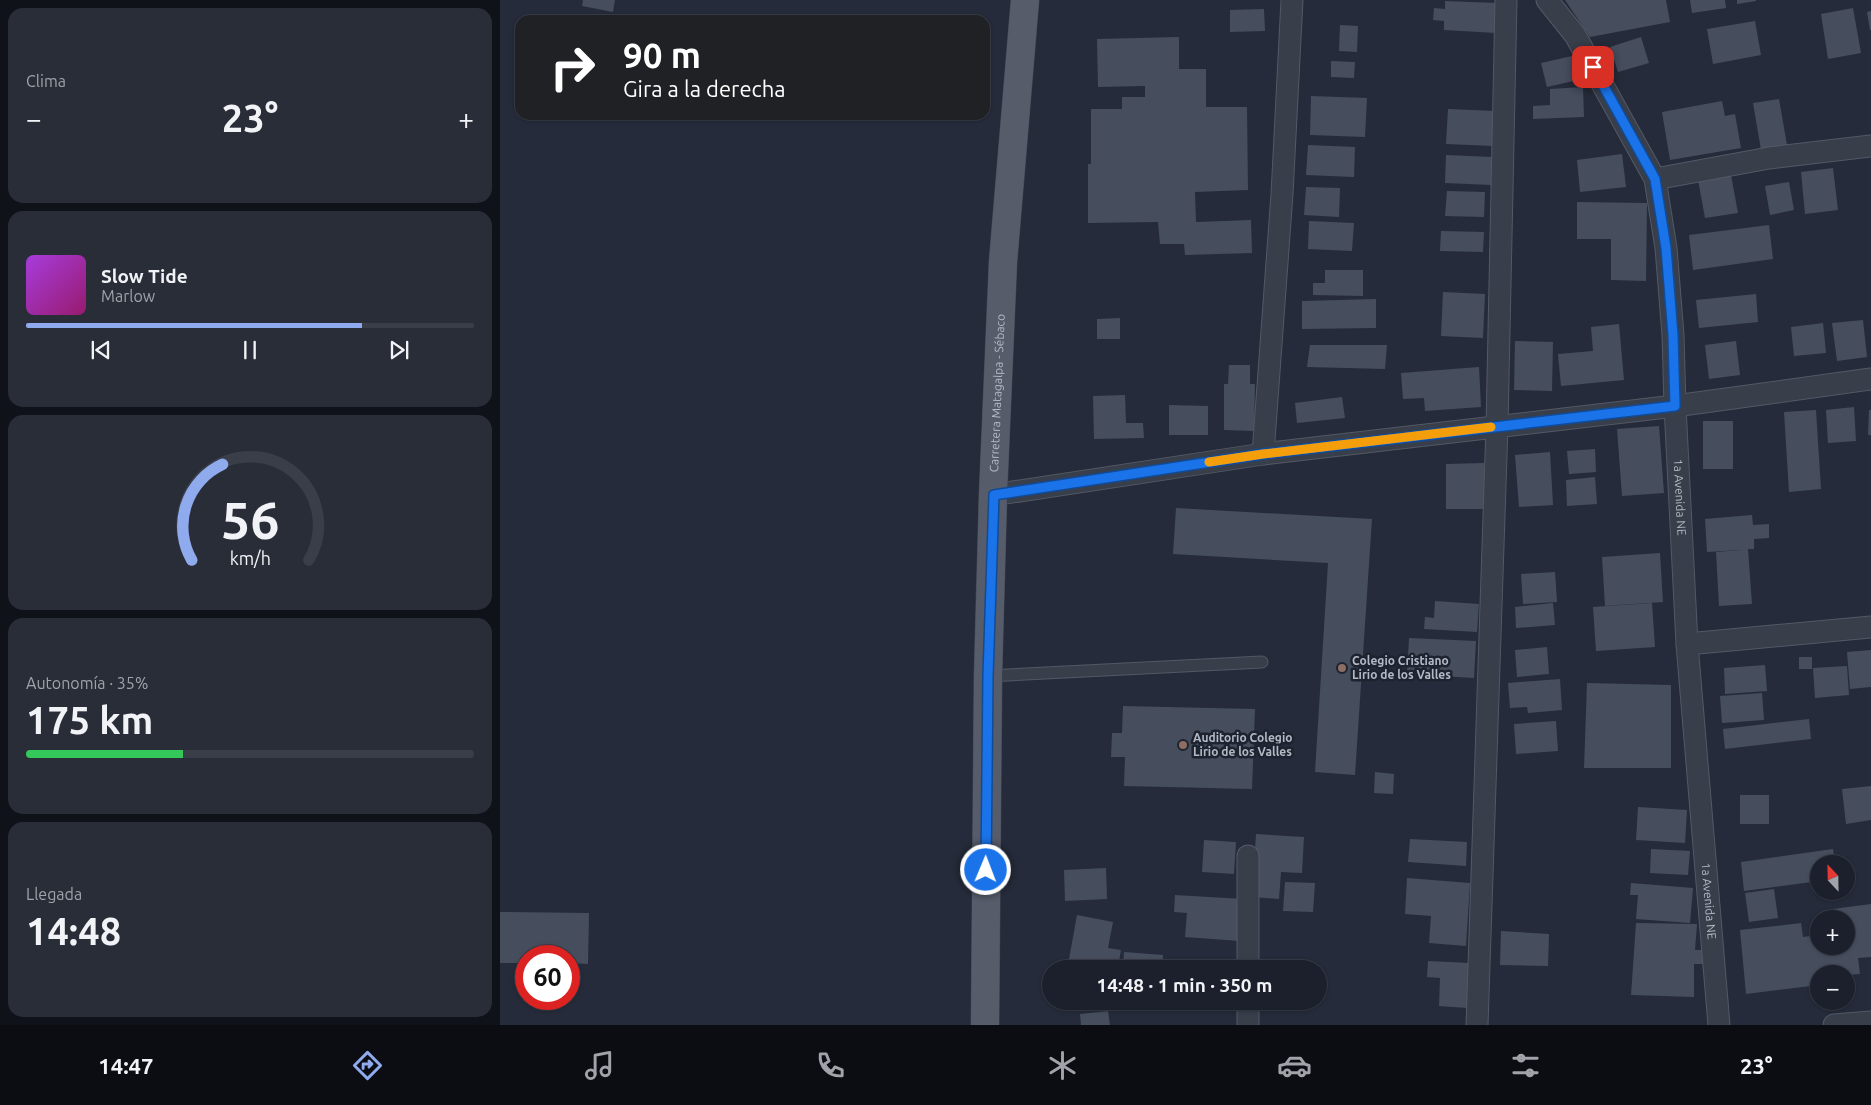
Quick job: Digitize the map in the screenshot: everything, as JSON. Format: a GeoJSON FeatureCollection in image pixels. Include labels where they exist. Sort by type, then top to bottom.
{"type":"FeatureCollection","features":[{"type":"Feature","properties":{"kind":"main road","name":"Carretera Matagalpa - Sébaco"},"geometry":{"type":"LineString","coordinates":[[984,1025],[988,676],[1003,262],[1025,0]]}},
{"type":"Feature","properties":{"kind":"street"},"geometry":{"type":"LineString","coordinates":[[1263,454],[1282,194],[1292,0]]}},
{"type":"Feature","properties":{"kind":"street"},"geometry":{"type":"LineString","coordinates":[[1477,1025],[1497,426],[1506,0]]}},
{"type":"Feature","properties":{"kind":"street","name":"1a Avenida NE"},"geometry":{"type":"LineString","coordinates":[[1547,0],[1575,35],[1655,179],[1668,267],[1673,335],[1687,644],[1719,1025]]}},
{"type":"Feature","properties":{"kind":"street"},"geometry":{"type":"LineString","coordinates":[[1655,179],[1769,158],[1871,146]]}},
{"type":"Feature","properties":{"kind":"street"},"geometry":{"type":"LineString","coordinates":[[994,495],[1263,454],[1675,406],[1871,379]]}},
{"type":"Feature","properties":{"kind":"street"},"geometry":{"type":"LineString","coordinates":[[1687,644],[1871,627]]}},
{"type":"Feature","properties":{"kind":"street"},"geometry":{"type":"LineString","coordinates":[[1248,856],[1248,960]]}},
{"type":"Feature","properties":{"kind":"street"},"geometry":{"type":"LineString","coordinates":[[1248,1010],[1248,1025]]}},
{"type":"Feature","properties":{"kind":"street"},"geometry":{"type":"LineString","coordinates":[[1834,1025],[1871,1022]]}},
{"type":"Feature","properties":{"kind":"lane"},"geometry":{"type":"LineString","coordinates":[[988,676],[1262,662]]}},
{"type":"Feature","properties":{"kind":"building"},"geometry":{"type":"Polygon","coordinates":[[[583,0],[615,0],[613,12],[582,6],[583,0]]]}},
{"type":"Feature","properties":{"kind":"building"},"geometry":{"type":"Polygon","coordinates":[[[1565,0],[1666,0],[1670,22],[1590,37],[1565,0]]]}},
{"type":"Feature","properties":{"kind":"building"},"geometry":{"type":"Polygon","coordinates":[[[1690,0],[1725,0],[1726,8],[1692,13],[1690,0]]]}},
{"type":"Feature","properties":{"kind":"building"},"geometry":{"type":"Polygon","coordinates":[[[1737,0],[1756,0],[1756,1],[1737,4],[1737,0]]]}},
{"type":"Feature","properties":{"kind":"building"},"geometry":{"type":"Polygon","coordinates":[[[1445,1],[1497,3],[1496,33],[1444,30],[1444,21],[1433,20],[1434,8],[1445,9],[1445,1]]]}},
{"type":"Feature","properties":{"kind":"building"},"geometry":{"type":"Polygon","coordinates":[[[1853,8],[1861,53],[1828,59],[1821,14],[1853,8]]]}},
{"type":"Feature","properties":{"kind":"building"},"geometry":{"type":"Polygon","coordinates":[[[1264,9],[1265,31],[1230,32],[1230,10],[1264,9]]]}},
{"type":"Feature","properties":{"kind":"building"},"geometry":{"type":"Polygon","coordinates":[[[1871,11],[1871,30],[1870,30],[1867,12],[1871,11]]]}},
{"type":"Feature","properties":{"kind":"building"},"geometry":{"type":"Polygon","coordinates":[[[1755,21],[1761,55],[1713,64],[1707,29],[1755,21]]]}},
{"type":"Feature","properties":{"kind":"building"},"geometry":{"type":"Polygon","coordinates":[[[1340,25],[1358,26],[1357,52],[1339,51],[1340,25]]]}},
{"type":"Feature","properties":{"kind":"building"},"geometry":{"type":"Polygon","coordinates":[[[1179,37],[1179,69],[1206,69],[1206,107],[1247,107],[1248,190],[1195,192],[1196,222],[1251,220],[1252,253],[1185,255],[1184,244],[1160,244],[1158,222],[1088,223],[1088,164],[1091,164],[1091,109],[1122,109],[1122,97],[1145,97],[1145,86],[1098,87],[1097,39],[1179,37]]]}},
{"type":"Feature","properties":{"kind":"building"},"geometry":{"type":"Polygon","coordinates":[[[1641,37],[1649,63],[1618,72],[1610,47],[1641,37]]]}},
{"type":"Feature","properties":{"kind":"building"},"geometry":{"type":"Polygon","coordinates":[[[1572,56],[1578,80],[1547,87],[1541,63],[1572,56]]]}},
{"type":"Feature","properties":{"kind":"building"},"geometry":{"type":"Polygon","coordinates":[[[1331,61],[1355,62],[1354,78],[1331,77],[1331,61]]]}},
{"type":"Feature","properties":{"kind":"building"},"geometry":{"type":"Polygon","coordinates":[[[1583,87],[1584,117],[1533,119],[1533,106],[1550,105],[1550,89],[1583,87]]]}},
{"type":"Feature","properties":{"kind":"building"},"geometry":{"type":"Polygon","coordinates":[[[1311,96],[1367,98],[1365,137],[1310,135],[1311,96]]]}},
{"type":"Feature","properties":{"kind":"building"},"geometry":{"type":"Polygon","coordinates":[[[1779,99],[1787,145],[1761,150],[1753,103],[1779,99]]]}},
{"type":"Feature","properties":{"kind":"building"},"geometry":{"type":"Polygon","coordinates":[[[1722,101],[1725,116],[1735,114],[1741,148],[1670,160],[1662,112],[1722,101]]]}},
{"type":"Feature","properties":{"kind":"building"},"geometry":{"type":"Polygon","coordinates":[[[1448,109],[1496,111],[1494,146],[1446,144],[1448,109]]]}},
{"type":"Feature","properties":{"kind":"building"},"geometry":{"type":"Polygon","coordinates":[[[1308,145],[1355,147],[1354,177],[1306,175],[1308,145]]]}},
{"type":"Feature","properties":{"kind":"building"},"geometry":{"type":"Polygon","coordinates":[[[1622,154],[1626,187],[1580,192],[1577,160],[1622,154]]]}},
{"type":"Feature","properties":{"kind":"building"},"geometry":{"type":"Polygon","coordinates":[[[1446,155],[1493,157],[1492,185],[1445,183],[1446,155]]]}},
{"type":"Feature","properties":{"kind":"building"},"geometry":{"type":"Polygon","coordinates":[[[1833,168],[1838,210],[1805,214],[1801,172],[1833,168]]]}},
{"type":"Feature","properties":{"kind":"building"},"geometry":{"type":"Polygon","coordinates":[[[1731,175],[1738,213],[1705,218],[1698,180],[1731,175]]]}},
{"type":"Feature","properties":{"kind":"building"},"geometry":{"type":"Polygon","coordinates":[[[1789,182],[1794,210],[1770,215],[1765,186],[1789,182]]]}},
{"type":"Feature","properties":{"kind":"building"},"geometry":{"type":"Polygon","coordinates":[[[1306,187],[1340,188],[1339,217],[1304,215],[1306,187]]]}},
{"type":"Feature","properties":{"kind":"building"},"geometry":{"type":"Polygon","coordinates":[[[1447,191],[1485,192],[1484,217],[1445,216],[1447,191]]]}},
{"type":"Feature","properties":{"kind":"building"},"geometry":{"type":"Polygon","coordinates":[[[1577,202],[1647,203],[1646,281],[1611,280],[1611,239],[1577,239],[1577,202]]]}},
{"type":"Feature","properties":{"kind":"building"},"geometry":{"type":"Polygon","coordinates":[[[1309,221],[1354,223],[1352,251],[1308,249],[1309,221]]]}},
{"type":"Feature","properties":{"kind":"building"},"geometry":{"type":"Polygon","coordinates":[[[1769,225],[1773,259],[1693,270],[1689,235],[1769,225]]]}},
{"type":"Feature","properties":{"kind":"building"},"geometry":{"type":"Polygon","coordinates":[[[1441,231],[1484,232],[1483,252],[1440,251],[1441,231]]]}},
{"type":"Feature","properties":{"kind":"building"},"geometry":{"type":"Polygon","coordinates":[[[1325,270],[1363,270],[1363,296],[1313,295],[1313,283],[1325,283],[1325,270]]]}},
{"type":"Feature","properties":{"kind":"building"},"geometry":{"type":"Polygon","coordinates":[[[1443,292],[1485,294],[1483,338],[1441,336],[1443,292]]]}},
{"type":"Feature","properties":{"kind":"building"},"geometry":{"type":"Polygon","coordinates":[[[1756,294],[1758,322],[1699,328],[1696,300],[1756,294]]]}},
{"type":"Feature","properties":{"kind":"building"},"geometry":{"type":"Polygon","coordinates":[[[1376,299],[1376,328],[1302,329],[1302,301],[1376,299]]]}},
{"type":"Feature","properties":{"kind":"building"},"geometry":{"type":"Polygon","coordinates":[[[1120,318],[1120,339],[1097,339],[1097,319],[1120,318]]]}},
{"type":"Feature","properties":{"kind":"building"},"geometry":{"type":"Polygon","coordinates":[[[1863,320],[1867,357],[1837,361],[1832,323],[1863,320]]]}},
{"type":"Feature","properties":{"kind":"building"},"geometry":{"type":"Polygon","coordinates":[[[1823,323],[1826,353],[1794,356],[1791,327],[1823,323]]]}},
{"type":"Feature","properties":{"kind":"building"},"geometry":{"type":"Polygon","coordinates":[[[1619,324],[1624,380],[1561,386],[1558,354],[1593,351],[1591,327],[1619,324]]]}},
{"type":"Feature","properties":{"kind":"building"},"geometry":{"type":"Polygon","coordinates":[[[1515,341],[1553,342],[1552,391],[1514,390],[1515,341]]]}},
{"type":"Feature","properties":{"kind":"building"},"geometry":{"type":"Polygon","coordinates":[[[1736,341],[1740,375],[1709,379],[1705,345],[1736,341]]]}},
{"type":"Feature","properties":{"kind":"building"},"geometry":{"type":"Polygon","coordinates":[[[1310,345],[1387,345],[1385,369],[1307,367],[1310,345]]]}},
{"type":"Feature","properties":{"kind":"building"},"geometry":{"type":"Polygon","coordinates":[[[1229,365],[1250,365],[1250,384],[1255,384],[1254,431],[1224,430],[1224,384],[1228,384],[1229,365]]]}},
{"type":"Feature","properties":{"kind":"building"},"geometry":{"type":"Polygon","coordinates":[[[1479,367],[1481,407],[1425,411],[1424,398],[1403,399],[1401,373],[1479,367]]]}},
{"type":"Feature","properties":{"kind":"building"},"geometry":{"type":"Polygon","coordinates":[[[1125,395],[1126,423],[1143,423],[1144,438],[1094,439],[1093,396],[1125,395]]]}},
{"type":"Feature","properties":{"kind":"building"},"geometry":{"type":"Polygon","coordinates":[[[1342,397],[1345,418],[1297,423],[1295,403],[1342,397]]]}},
{"type":"Feature","properties":{"kind":"building"},"geometry":{"type":"Polygon","coordinates":[[[1169,405],[1208,406],[1208,435],[1169,435],[1169,405]]]}},
{"type":"Feature","properties":{"kind":"building"},"geometry":{"type":"Polygon","coordinates":[[[1854,407],[1856,441],[1828,443],[1826,410],[1854,407]]]}},
{"type":"Feature","properties":{"kind":"building"},"geometry":{"type":"Polygon","coordinates":[[[1816,410],[1821,489],[1789,492],[1784,412],[1816,410]]]}},
{"type":"Feature","properties":{"kind":"building"},"geometry":{"type":"Polygon","coordinates":[[[1869,410],[1871,410],[1871,435],[1868,435],[1869,410]]]}},
{"type":"Feature","properties":{"kind":"building"},"geometry":{"type":"Polygon","coordinates":[[[1703,421],[1733,421],[1733,469],[1703,469],[1703,421]]]}},
{"type":"Feature","properties":{"kind":"building"},"geometry":{"type":"Polygon","coordinates":[[[1659,426],[1664,493],[1622,496],[1617,429],[1659,426]]]}},
{"type":"Feature","properties":{"kind":"building"},"geometry":{"type":"Polygon","coordinates":[[[1595,449],[1596,472],[1569,474],[1567,451],[1595,449]]]}},
{"type":"Feature","properties":{"kind":"building"},"geometry":{"type":"Polygon","coordinates":[[[1550,452],[1553,505],[1519,507],[1515,455],[1550,452]]]}},
{"type":"Feature","properties":{"kind":"building"},"geometry":{"type":"Polygon","coordinates":[[[1484,463],[1484,509],[1446,509],[1446,464],[1484,463]]]}},
{"type":"Feature","properties":{"kind":"building"},"geometry":{"type":"Polygon","coordinates":[[[1595,477],[1597,504],[1567,506],[1566,480],[1595,477]]]}},
{"type":"Feature","properties":{"kind":"building","name":"Colegio Cristiano Lirio de los Valles"},"geometry":{"type":"Polygon","coordinates":[[[1176,508],[1372,519],[1355,775],[1315,772],[1328,563],[1173,554],[1176,508]]]}},
{"type":"Feature","properties":{"kind":"building"},"geometry":{"type":"Polygon","coordinates":[[[1752,515],[1753,525],[1769,524],[1769,538],[1754,539],[1754,549],[1748,549],[1752,604],[1719,606],[1716,552],[1741,550],[1707,552],[1705,519],[1752,515]]]}},
{"type":"Feature","properties":{"kind":"building"},"geometry":{"type":"Polygon","coordinates":[[[1660,553],[1663,602],[1605,606],[1602,557],[1660,553]]]}},
{"type":"Feature","properties":{"kind":"building"},"geometry":{"type":"Polygon","coordinates":[[[1555,572],[1557,602],[1523,604],[1521,574],[1555,572]]]}},
{"type":"Feature","properties":{"kind":"building"},"geometry":{"type":"Polygon","coordinates":[[[1435,601],[1479,604],[1477,632],[1424,629],[1425,617],[1434,618],[1435,601]]]}},
{"type":"Feature","properties":{"kind":"building"},"geometry":{"type":"Polygon","coordinates":[[[1553,603],[1555,625],[1516,628],[1515,607],[1553,603]]]}},
{"type":"Feature","properties":{"kind":"building"},"geometry":{"type":"Polygon","coordinates":[[[1652,603],[1655,647],[1596,651],[1593,607],[1652,603]]]}},
{"type":"Feature","properties":{"kind":"building"},"geometry":{"type":"Polygon","coordinates":[[[1409,638],[1476,641],[1474,678],[1407,674],[1409,638]]]}},
{"type":"Feature","properties":{"kind":"building"},"geometry":{"type":"Polygon","coordinates":[[[1547,647],[1549,674],[1517,677],[1515,650],[1547,647]]]}},
{"type":"Feature","properties":{"kind":"building"},"geometry":{"type":"Polygon","coordinates":[[[1871,650],[1871,687],[1850,689],[1847,652],[1871,650]]]}},
{"type":"Feature","properties":{"kind":"building"},"geometry":{"type":"Polygon","coordinates":[[[1799,657],[1812,657],[1812,669],[1799,669],[1799,657]]]}},
{"type":"Feature","properties":{"kind":"building"},"geometry":{"type":"Polygon","coordinates":[[[1765,665],[1767,691],[1725,694],[1724,668],[1765,665]]]}},
{"type":"Feature","properties":{"kind":"building"},"geometry":{"type":"Polygon","coordinates":[[[1847,666],[1849,695],[1815,698],[1813,668],[1847,666]]]}},
{"type":"Feature","properties":{"kind":"building"},"geometry":{"type":"Polygon","coordinates":[[[1560,679],[1562,710],[1528,713],[1527,707],[1510,708],[1508,683],[1560,679]]]}},
{"type":"Feature","properties":{"kind":"building"},"geometry":{"type":"Polygon","coordinates":[[[1587,683],[1671,685],[1671,768],[1584,768],[1587,683]]]}},
{"type":"Feature","properties":{"kind":"building"},"geometry":{"type":"Polygon","coordinates":[[[1762,693],[1764,720],[1722,723],[1720,696],[1762,693]]]}},
{"type":"Feature","properties":{"kind":"building","name":"Auditorio Colegio Lirio de los Valles"},"geometry":{"type":"Polygon","coordinates":[[[1123,706],[1255,709],[1252,789],[1124,786],[1125,757],[1111,757],[1112,733],[1122,733],[1123,706]]]}},
{"type":"Feature","properties":{"kind":"building"},"geometry":{"type":"Polygon","coordinates":[[[1809,719],[1811,739],[1725,749],[1723,729],[1809,719]]]}},
{"type":"Feature","properties":{"kind":"building"},"geometry":{"type":"Polygon","coordinates":[[[1556,721],[1558,751],[1516,754],[1514,724],[1556,721]]]}},
{"type":"Feature","properties":{"kind":"building"},"geometry":{"type":"Polygon","coordinates":[[[1375,772],[1394,774],[1393,794],[1374,793],[1375,772]]]}},
{"type":"Feature","properties":{"kind":"building"},"geometry":{"type":"Polygon","coordinates":[[[1871,786],[1871,820],[1846,824],[1842,789],[1871,786]]]}},
{"type":"Feature","properties":{"kind":"building"},"geometry":{"type":"Polygon","coordinates":[[[1740,795],[1769,795],[1769,824],[1740,824],[1740,795]]]}},
{"type":"Feature","properties":{"kind":"building"},"geometry":{"type":"Polygon","coordinates":[[[1638,807],[1687,810],[1685,843],[1636,840],[1638,807]]]}},
{"type":"Feature","properties":{"kind":"building"},"geometry":{"type":"Polygon","coordinates":[[[1256,834],[1304,837],[1302,873],[1281,872],[1279,899],[1252,897],[1256,834]]]}},
{"type":"Feature","properties":{"kind":"building"},"geometry":{"type":"Polygon","coordinates":[[[1410,839],[1467,842],[1466,866],[1408,862],[1410,839]]]}},
{"type":"Feature","properties":{"kind":"building"},"geometry":{"type":"Polygon","coordinates":[[[1204,840],[1236,842],[1234,874],[1202,872],[1204,840]]]}},
{"type":"Feature","properties":{"kind":"building"},"geometry":{"type":"Polygon","coordinates":[[[1651,849],[1690,851],[1688,875],[1650,873],[1651,849]]]}},
{"type":"Feature","properties":{"kind":"building"},"geometry":{"type":"Polygon","coordinates":[[[1833,849],[1834,855],[1810,855],[1810,882],[1744,891],[1741,862],[1833,849]]]}},
{"type":"Feature","properties":{"kind":"building"},"geometry":{"type":"Polygon","coordinates":[[[1106,868],[1107,899],[1065,901],[1064,870],[1106,868]]]}},
{"type":"Feature","properties":{"kind":"building"},"geometry":{"type":"Polygon","coordinates":[[[1407,878],[1470,883],[1466,946],[1429,943],[1431,916],[1405,914],[1407,878]]]}},
{"type":"Feature","properties":{"kind":"building"},"geometry":{"type":"Polygon","coordinates":[[[1285,882],[1315,883],[1313,912],[1283,911],[1285,882]]]}},
{"type":"Feature","properties":{"kind":"building"},"geometry":{"type":"Polygon","coordinates":[[[1631,883],[1693,888],[1690,923],[1636,919],[1638,895],[1630,895],[1631,883]]]}},
{"type":"Feature","properties":{"kind":"building"},"geometry":{"type":"Polygon","coordinates":[[[1774,889],[1778,918],[1749,922],[1745,893],[1774,889]]]}},
{"type":"Feature","properties":{"kind":"building"},"geometry":{"type":"Polygon","coordinates":[[[1175,895],[1243,899],[1240,941],[1185,937],[1187,913],[1174,912],[1175,895]]]}},
{"type":"Feature","properties":{"kind":"building"},"geometry":{"type":"Polygon","coordinates":[[[1871,904],[1871,957],[1858,958],[1860,974],[1855,974],[1855,965],[1810,965],[1810,986],[1746,994],[1740,930],[1801,923],[1803,937],[1810,936],[1810,955],[1855,955],[1855,910],[1833,909],[1871,904]]]}},
{"type":"Feature","properties":{"kind":"building"},"geometry":{"type":"Polygon","coordinates":[[[500,912],[589,913],[588,964],[580,964],[580,945],[515,945],[515,963],[500,963],[500,912]]]}},
{"type":"Feature","properties":{"kind":"building"},"geometry":{"type":"Polygon","coordinates":[[[1077,915],[1113,922],[1108,948],[1121,950],[1119,960],[1069,959],[1077,915]]]}},
{"type":"Feature","properties":{"kind":"building"},"geometry":{"type":"Polygon","coordinates":[[[1636,923],[1697,924],[1695,950],[1707,950],[1707,964],[1694,964],[1694,997],[1631,995],[1636,923]]]}},
{"type":"Feature","properties":{"kind":"building"},"geometry":{"type":"Polygon","coordinates":[[[1501,931],[1549,934],[1548,966],[1500,965],[1501,931]]]}},
{"type":"Feature","properties":{"kind":"building"},"geometry":{"type":"Polygon","coordinates":[[[1124,952],[1163,955],[1163,960],[1124,960],[1124,952]]]}},
{"type":"Feature","properties":{"kind":"building"},"geometry":{"type":"Polygon","coordinates":[[[1428,961],[1470,963],[1467,1008],[1439,1006],[1440,978],[1427,977],[1428,961]]]}},
{"type":"Feature","properties":{"kind":"building"},"geometry":{"type":"Polygon","coordinates":[[[1108,1011],[1110,1025],[1081,1025],[1080,1014],[1108,1011]]]}},
{"type":"Feature","properties":{"kind":"slow traffic"},"geometry":{"type":"LineString","coordinates":[[1209,462],[1491,427]]}},
{"type":"Feature","properties":{"kind":"place","name":"Colegio Cristiano Lirio de los Valles"},"geometry":{"type":"Point","coordinates":[1342,668]}},
{"type":"Feature","properties":{"kind":"place","name":"Auditorio Colegio Lirio de los Valles"},"geometry":{"type":"Point","coordinates":[1183,745]}},
{"type":"Feature","properties":{"kind":"route"},"geometry":{"type":"LineString","coordinates":[[986,870],[988,676],[994,495],[1263,454],[1675,406],[1673,335],[1666,248],[1655,179],[1593,67]]}}]}
